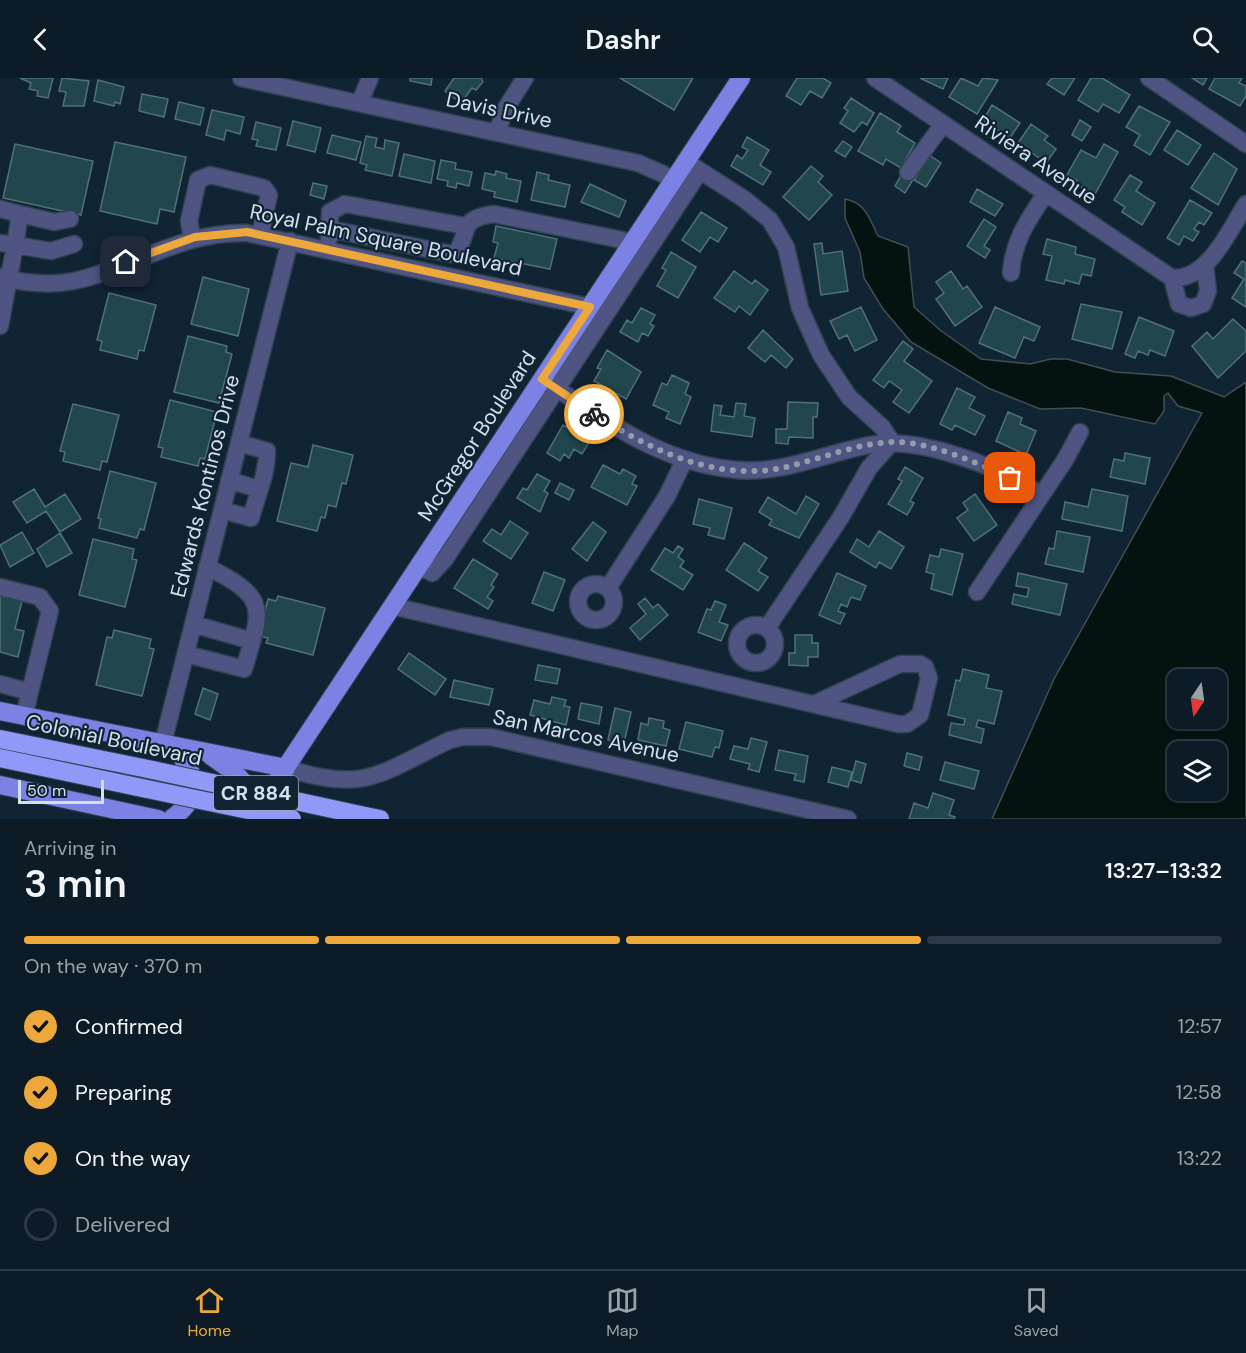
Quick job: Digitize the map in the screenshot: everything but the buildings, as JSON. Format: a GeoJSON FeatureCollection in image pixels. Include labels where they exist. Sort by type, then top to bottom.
{"type":"FeatureCollection","features":[{"type":"Feature","properties":{"kind":"highway","name":"Colonial Boulevard"},"geometry":{"type":"LineString","coordinates":[[0,739],[373,817]]}},
{"type":"Feature","properties":{"kind":"highway","name":"Colonial Boulevard"},"geometry":{"type":"LineString","coordinates":[[0,758],[292,819]]}},
{"type":"Feature","properties":{"kind":"main road","name":"McGregor Boulevard"},"geometry":{"type":"LineString","coordinates":[[257,811],[419,566],[549,384],[590,307],[674,179],[693,166],[741,78]]}},
{"type":"Feature","properties":{"kind":"main road","name":"Colonial Boulevard"},"geometry":{"type":"LineString","coordinates":[[0,711],[286,768]]}},
{"type":"Feature","properties":{"kind":"main road"},"geometry":{"type":"LineString","coordinates":[[168,744],[190,766],[194,778],[192,800],[185,810],[171,819]]}},
{"type":"Feature","properties":{"kind":"main road","name":"Colonial Boulevard"},"geometry":{"type":"LineString","coordinates":[[205,752],[235,773],[250,787],[257,811]]}},
{"type":"Feature","properties":{"kind":"main road"},"geometry":{"type":"LineString","coordinates":[[0,785],[158,819]]}},
{"type":"Feature","properties":{"kind":"main road"},"geometry":{"type":"LineString","coordinates":[[238,819],[257,811]]}},
{"type":"Feature","properties":{"kind":"street","name":"Davis Drive"},"geometry":{"type":"LineString","coordinates":[[241,78],[638,163],[674,179]]}},
{"type":"Feature","properties":{"kind":"street"},"geometry":{"type":"LineString","coordinates":[[360,102],[370,78]]}},
{"type":"Feature","properties":{"kind":"street"},"geometry":{"type":"LineString","coordinates":[[497,132],[506,108],[525,78]]}},
{"type":"Feature","properties":{"kind":"street","name":"Riviera Avenue"},"geometry":{"type":"LineString","coordinates":[[875,78],[1172,278]]}},
{"type":"Feature","properties":{"kind":"street"},"geometry":{"type":"LineString","coordinates":[[1149,78],[1246,144]]}},
{"type":"Feature","properties":{"kind":"street"},"geometry":{"type":"LineString","coordinates":[[908,172],[943,124]]}},
{"type":"Feature","properties":{"kind":"street"},"geometry":{"type":"LineString","coordinates":[[892,442],[882,427],[849,397],[821,355],[805,324],[786,247],[775,226],[759,209],[693,166],[549,384],[633,438],[684,461],[733,470],[769,470],[870,445],[892,442],[921,445],[993,470],[1026,485],[1041,495]]}},
{"type":"Feature","properties":{"kind":"street"},"geometry":{"type":"LineString","coordinates":[[192,238],[189,221],[198,180],[210,176],[264,188],[269,195],[260,235]]}},
{"type":"Feature","properties":{"kind":"street"},"geometry":{"type":"LineString","coordinates":[[1011,273],[1016,242],[1022,228],[1046,193]]}},
{"type":"Feature","properties":{"kind":"street"},"geometry":{"type":"LineString","coordinates":[[327,249],[330,212],[339,205],[352,204],[465,226]]}},
{"type":"Feature","properties":{"kind":"street"},"geometry":{"type":"LineString","coordinates":[[1205,265],[1208,291],[1203,304],[1191,308],[1179,304],[1172,278],[1185,279],[1205,265],[1246,204]]}},
{"type":"Feature","properties":{"kind":"street"},"geometry":{"type":"LineString","coordinates":[[0,209],[54,222],[70,219]]}},
{"type":"Feature","properties":{"kind":"street"},"geometry":{"type":"LineString","coordinates":[[330,229],[451,254],[456,253],[460,247],[465,226],[471,220],[494,213],[632,242]]}},
{"type":"Feature","properties":{"kind":"street"},"geometry":{"type":"LineString","coordinates":[[0,326],[8,244],[20,214]]}},
{"type":"Feature","properties":{"kind":"street","name":"Royal Palm Square Boulevard"},"geometry":{"type":"LineString","coordinates":[[4,278],[40,283],[73,281],[192,238],[230,232],[290,241],[590,307]]}},
{"type":"Feature","properties":{"kind":"street","name":"Edwards Kontinos Drive"},"geometry":{"type":"LineString","coordinates":[[168,744],[193,624],[290,241]]}},
{"type":"Feature","properties":{"kind":"street"},"geometry":{"type":"LineString","coordinates":[[8,244],[51,250],[74,244]]}},
{"type":"Feature","properties":{"kind":"street"},"geometry":{"type":"LineString","coordinates":[[977,592],[1080,432]]}},
{"type":"Feature","properties":{"kind":"street"},"geometry":{"type":"LineString","coordinates":[[767,628],[841,517],[870,468],[892,442]]}},
{"type":"Feature","properties":{"kind":"street"},"geometry":{"type":"LineString","coordinates":[[222,510],[250,518],[258,489],[267,474],[267,451],[239,443]]}},
{"type":"Feature","properties":{"kind":"street"},"geometry":{"type":"LineString","coordinates":[[608,588],[667,496],[684,461]]}},
{"type":"Feature","properties":{"kind":"street"},"geometry":{"type":"LineString","coordinates":[[229,480],[258,489]]}},
{"type":"Feature","properties":{"kind":"street"},"geometry":{"type":"LineString","coordinates":[[186,654],[244,669],[259,613],[254,599],[225,576],[207,567]]}},
{"type":"Feature","properties":{"kind":"street"},"geometry":{"type":"LineString","coordinates":[[0,587],[40,597],[50,611],[24,716]]}},
{"type":"Feature","properties":{"kind":"street"},"geometry":{"type":"LineString","coordinates":[[392,606],[814,705],[907,724],[920,715],[929,678],[925,667],[920,664],[900,664],[814,705]]}},
{"type":"Feature","properties":{"kind":"street"},"geometry":{"type":"LineString","coordinates":[[193,624],[252,641]]}},
{"type":"Feature","properties":{"kind":"street"},"geometry":{"type":"LineString","coordinates":[[0,684],[30,692]]}},
{"type":"Feature","properties":{"kind":"street","name":"San Marcos Avenue"},"geometry":{"type":"LineString","coordinates":[[286,768],[339,781],[368,779],[450,740],[464,736],[491,737],[848,819]]}},
{"type":"Feature","properties":{"kind":"shaded area"},"geometry":{"type":"Polygon","coordinates":[[[845,199],[862,208],[878,236],[908,247],[914,307],[940,330],[981,359],[1030,364],[1051,359],[1067,359],[1115,372],[1171,376],[1224,397],[1246,382],[1246,819],[992,819],[1054,679],[1202,413],[1178,406],[1168,393],[1164,396],[1164,411],[1155,424],[1081,408],[1040,409],[988,388],[911,342],[883,309],[864,278],[860,252],[845,218],[845,199]]]}},
{"type":"Feature","properties":{"kind":"way so far"},"geometry":{"type":"LineString","coordinates":[[594,414],[633,438],[672,457],[697,465],[754,471],[769,470],[870,445],[892,442],[921,445],[1010,478]]}},
{"type":"Feature","properties":{"kind":"route"},"geometry":{"type":"LineString","coordinates":[[126,262],[195,237],[212,233],[247,232],[590,307],[542,379],[594,414]]}}]}
